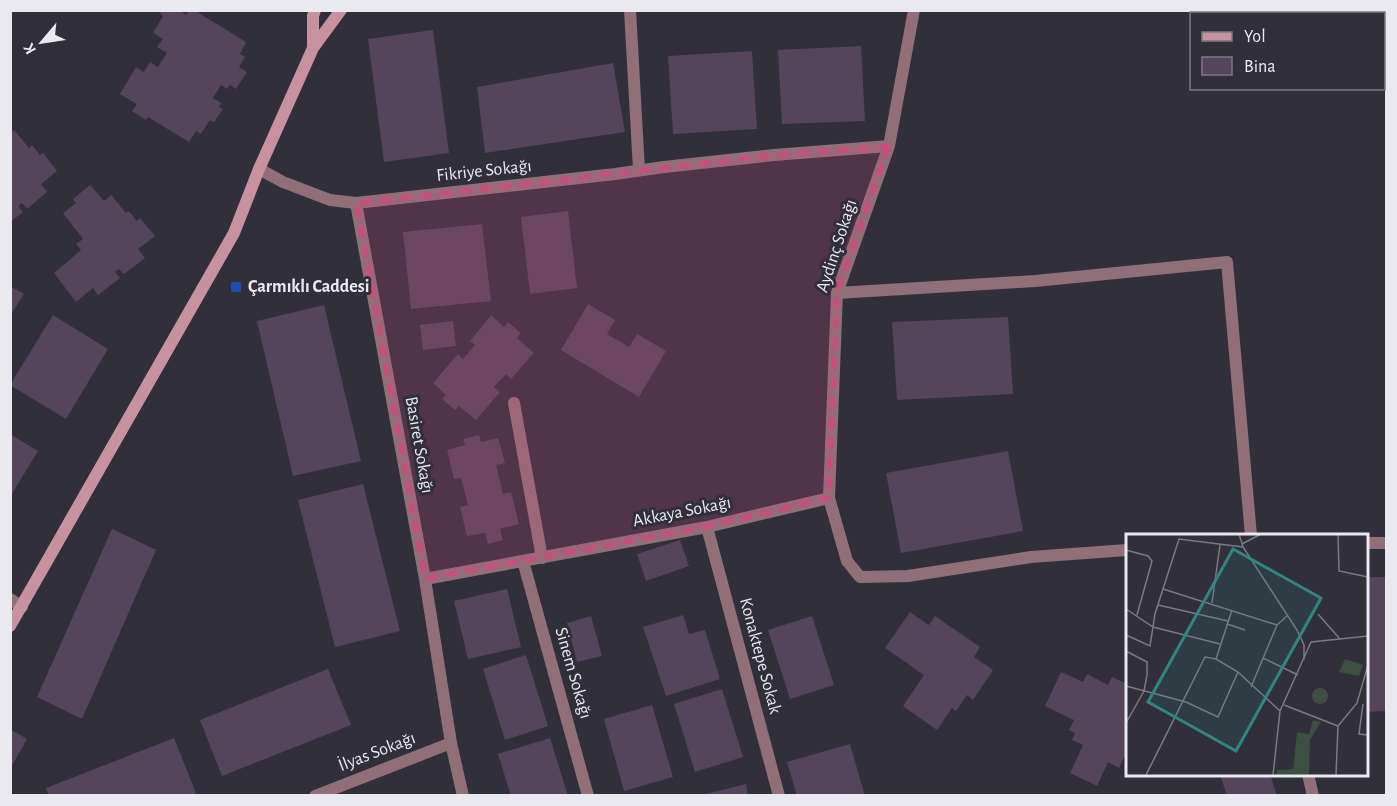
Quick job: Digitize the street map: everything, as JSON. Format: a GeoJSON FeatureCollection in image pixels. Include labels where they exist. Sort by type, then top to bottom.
{"type":"FeatureCollection","features":[{"type":"Feature","properties":{"kind":"main road"},"geometry":{"type":"LineString","coordinates":[[313,48],[315,10]]}},
{"type":"Feature","properties":{"kind":"main road"},"geometry":{"type":"LineString","coordinates":[[10,626],[234,233],[313,48],[341,10]]}},
{"type":"Feature","properties":{"kind":"street"},"geometry":{"type":"LineString","coordinates":[[630,10],[639,170]]}},
{"type":"Feature","properties":{"kind":"street","name":"Aydinç Sokağı"},"geometry":{"type":"LineString","coordinates":[[914,10],[889,146],[837,293],[829,498],[847,561],[860,577],[908,576],[1031,557],[1126,550]]}},
{"type":"Feature","properties":{"kind":"street","name":"Fikriye Sokağı"},"geometry":{"type":"LineString","coordinates":[[356,203],[774,154],[889,146]]}},
{"type":"Feature","properties":{"kind":"street"},"geometry":{"type":"LineString","coordinates":[[260,169],[283,182],[330,200],[356,203]]}},
{"type":"Feature","properties":{"kind":"street","name":"Basiret Sokağı"},"geometry":{"type":"LineString","coordinates":[[356,203],[425,579],[451,743],[463,795]]}},
{"type":"Feature","properties":{"kind":"street"},"geometry":{"type":"LineString","coordinates":[[837,293],[1035,281],[1227,262],[1251,534]]}},
{"type":"Feature","properties":{"kind":"street"},"geometry":{"type":"LineString","coordinates":[[514,403],[542,558]]}},
{"type":"Feature","properties":{"kind":"street","name":"Akkaya Sokağı"},"geometry":{"type":"LineString","coordinates":[[425,579],[707,527],[829,498]]}},
{"type":"Feature","properties":{"kind":"street","name":"Konaktepe Sokak"},"geometry":{"type":"LineString","coordinates":[[707,527],[779,795]]}},
{"type":"Feature","properties":{"kind":"street"},"geometry":{"type":"LineString","coordinates":[[1367,543],[1386,543]]}},
{"type":"Feature","properties":{"kind":"street","name":"Sinem Sokağı"},"geometry":{"type":"LineString","coordinates":[[523,561],[588,795]]}},
{"type":"Feature","properties":{"kind":"street"},"geometry":{"type":"LineString","coordinates":[[10,599],[22,607]]}},
{"type":"Feature","properties":{"kind":"street","name":"İlyas Sokağı"},"geometry":{"type":"LineString","coordinates":[[315,795],[451,743]]}},
{"type":"Feature","properties":{"kind":"street"},"geometry":{"type":"LineString","coordinates":[[1308,776],[1313,795]]}},
{"type":"Feature","properties":{"kind":"highlighted area"},"geometry":{"type":"Polygon","coordinates":[[[889,146],[837,293],[829,498],[707,527],[425,579],[356,203],[774,155],[889,146]]]}},
{"type":"Feature","properties":{"kind":"building"},"geometry":{"type":"Polygon","coordinates":[[[162,10],[179,10],[186,15],[189,10],[194,10],[246,42],[240,54],[245,57],[239,67],[247,72],[236,89],[230,85],[227,89],[221,85],[213,98],[221,103],[219,107],[223,109],[214,122],[210,120],[201,134],[196,131],[189,142],[148,117],[146,120],[132,111],[137,104],[120,94],[136,67],[144,72],[150,62],[158,67],[167,53],[157,47],[163,39],[153,33],[163,16],[160,13],[162,10]]]}},
{"type":"Feature","properties":{"kind":"building"},"geometry":{"type":"Polygon","coordinates":[[[433,30],[449,153],[384,162],[368,39],[433,30]]]}},
{"type":"Feature","properties":{"kind":"building"},"geometry":{"type":"Polygon","coordinates":[[[861,46],[865,121],[782,124],[778,50],[861,46]]]}},
{"type":"Feature","properties":{"kind":"building"},"geometry":{"type":"Polygon","coordinates":[[[752,51],[757,129],[673,134],[668,56],[752,51]]]}},
{"type":"Feature","properties":{"kind":"building"},"geometry":{"type":"Polygon","coordinates":[[[613,63],[625,132],[485,153],[477,87],[613,63]]]}},
{"type":"Feature","properties":{"kind":"building"},"geometry":{"type":"Polygon","coordinates":[[[14,130],[29,148],[32,145],[40,155],[43,153],[57,171],[41,184],[47,192],[27,209],[22,203],[18,206],[23,212],[10,222],[10,133],[14,130]]]}},
{"type":"Feature","properties":{"kind":"building"},"geometry":{"type":"Polygon","coordinates":[[[90,185],[104,201],[111,195],[126,213],[129,211],[137,221],[140,218],[155,236],[138,249],[145,258],[124,274],[119,269],[115,272],[120,278],[98,295],[93,288],[76,302],[54,273],[81,250],[76,244],[83,239],[63,213],[76,203],[73,199],[90,185]]]}},
{"type":"Feature","properties":{"kind":"building"},"geometry":{"type":"Polygon","coordinates":[[[568,211],[577,288],[530,294],[521,217],[568,211]]]}},
{"type":"Feature","properties":{"kind":"building"},"geometry":{"type":"Polygon","coordinates":[[[482,224],[491,301],[411,309],[403,232],[482,224]]]}},
{"type":"Feature","properties":{"kind":"building"},"geometry":{"type":"Polygon","coordinates":[[[10,286],[24,294],[10,316],[10,286]]]}},
{"type":"Feature","properties":{"kind":"building"},"geometry":{"type":"Polygon","coordinates":[[[588,304],[615,320],[607,334],[629,347],[637,334],[666,351],[639,397],[561,350],[588,304]]]}},
{"type":"Feature","properties":{"kind":"building"},"geometry":{"type":"Polygon","coordinates":[[[324,305],[361,461],[293,476],[257,321],[324,305]]]}},
{"type":"Feature","properties":{"kind":"building"},"geometry":{"type":"Polygon","coordinates":[[[53,315],[108,349],[66,419],[10,385],[53,315]]]}},
{"type":"Feature","properties":{"kind":"building"},"geometry":{"type":"Polygon","coordinates":[[[491,315],[504,327],[508,322],[521,333],[517,338],[534,353],[511,379],[506,374],[494,387],[500,392],[476,420],[459,406],[455,410],[442,399],[446,395],[433,383],[458,354],[463,359],[475,345],[470,341],[491,315]]]}},
{"type":"Feature","properties":{"kind":"building"},"geometry":{"type":"Polygon","coordinates":[[[1008,317],[1013,394],[897,400],[892,322],[1008,317]]]}},
{"type":"Feature","properties":{"kind":"building"},"geometry":{"type":"Polygon","coordinates":[[[453,321],[456,346],[423,350],[420,325],[453,321]]]}},
{"type":"Feature","properties":{"kind":"building"},"geometry":{"type":"Polygon","coordinates":[[[10,434],[38,451],[10,497],[10,434]]]}},
{"type":"Feature","properties":{"kind":"building"},"geometry":{"type":"Polygon","coordinates":[[[479,435],[481,442],[498,438],[505,463],[496,465],[503,494],[511,492],[519,524],[500,529],[503,540],[488,544],[485,533],[467,536],[460,507],[468,505],[461,478],[454,479],[447,450],[465,445],[463,439],[479,435]]]}},
{"type":"Feature","properties":{"kind":"building"},"geometry":{"type":"Polygon","coordinates":[[[1008,451],[1023,531],[901,553],[886,473],[1008,451]]]}},
{"type":"Feature","properties":{"kind":"building"},"geometry":{"type":"Polygon","coordinates":[[[363,484],[400,631],[335,647],[298,500],[363,484]]]}},
{"type":"Feature","properties":{"kind":"building"},"geometry":{"type":"Polygon","coordinates":[[[112,529],[156,550],[82,719],[37,697],[112,529]]]}},
{"type":"Feature","properties":{"kind":"building"},"geometry":{"type":"Polygon","coordinates":[[[680,540],[689,566],[646,581],[637,554],[680,540]]]}},
{"type":"Feature","properties":{"kind":"building"},"geometry":{"type":"Polygon","coordinates":[[[1367,577],[1386,577],[1386,711],[1367,712],[1367,577]]]}},
{"type":"Feature","properties":{"kind":"building"},"geometry":{"type":"Polygon","coordinates":[[[507,589],[521,647],[468,659],[454,601],[507,589]]]}},
{"type":"Feature","properties":{"kind":"building"},"geometry":{"type":"Polygon","coordinates":[[[910,612],[929,625],[935,616],[980,647],[974,657],[993,670],[973,700],[967,695],[956,711],[952,708],[937,730],[903,706],[924,675],[885,648],[910,612]]]}},
{"type":"Feature","properties":{"kind":"building"},"geometry":{"type":"Polygon","coordinates":[[[683,615],[689,634],[705,630],[720,679],[666,696],[643,627],[683,615]]]}},
{"type":"Feature","properties":{"kind":"building"},"geometry":{"type":"Polygon","coordinates":[[[591,616],[602,656],[577,662],[567,623],[591,616]]]}},
{"type":"Feature","properties":{"kind":"building"},"geometry":{"type":"Polygon","coordinates":[[[812,616],[834,685],[790,699],[768,630],[812,616]]]}},
{"type":"Feature","properties":{"kind":"building"},"geometry":{"type":"Polygon","coordinates":[[[526,655],[548,726],[505,740],[483,669],[526,655]]]}},
{"type":"Feature","properties":{"kind":"building"},"geometry":{"type":"Polygon","coordinates":[[[328,669],[351,725],[222,776],[200,720],[328,669]]]}},
{"type":"Feature","properties":{"kind":"building"},"geometry":{"type":"Polygon","coordinates":[[[1061,672],[1083,682],[1087,674],[1108,685],[1112,677],[1126,684],[1126,753],[1119,768],[1108,762],[1097,786],[1070,773],[1083,745],[1072,740],[1075,733],[1069,730],[1074,720],[1045,706],[1061,672]]]}},
{"type":"Feature","properties":{"kind":"building"},"geometry":{"type":"Polygon","coordinates":[[[722,689],[743,757],[695,772],[674,704],[722,689]]]}},
{"type":"Feature","properties":{"kind":"building"},"geometry":{"type":"Polygon","coordinates":[[[652,705],[673,777],[624,791],[604,719],[652,705]]]}},
{"type":"Feature","properties":{"kind":"building"},"geometry":{"type":"Polygon","coordinates":[[[10,729],[27,739],[10,769],[10,729]]]}},
{"type":"Feature","properties":{"kind":"building"},"geometry":{"type":"Polygon","coordinates":[[[174,738],[196,793],[191,796],[49,796],[46,788],[174,738]]]}},
{"type":"Feature","properties":{"kind":"building"},"geometry":{"type":"Polygon","coordinates":[[[550,738],[568,796],[511,796],[498,754],[550,738]]]}},
{"type":"Feature","properties":{"kind":"building"},"geometry":{"type":"Polygon","coordinates":[[[850,744],[865,796],[797,796],[787,762],[850,744]]]}},
{"type":"Feature","properties":{"kind":"building"},"geometry":{"type":"Polygon","coordinates":[[[1221,776],[1271,776],[1277,796],[1227,796],[1221,776]]]}},
{"type":"Feature","properties":{"kind":"building"},"geometry":{"type":"Polygon","coordinates":[[[746,784],[748,796],[702,796],[702,795],[746,784]]]}},
{"type":"Feature","properties":{"kind":"place","name":"Çarmıklı Caddesi"},"geometry":{"type":"Point","coordinates":[236,287]}}]}
